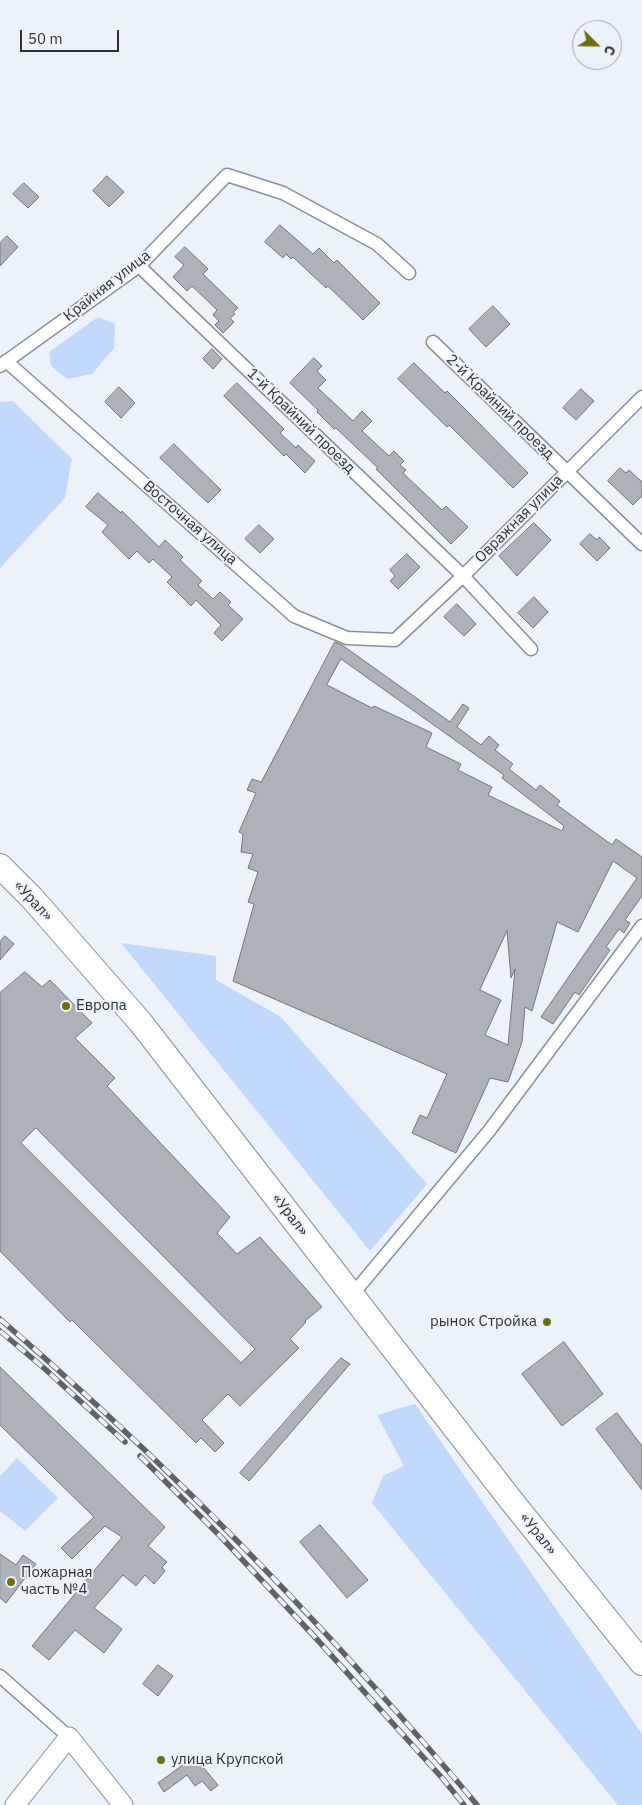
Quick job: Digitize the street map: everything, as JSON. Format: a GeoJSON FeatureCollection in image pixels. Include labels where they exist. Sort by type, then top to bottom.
{"type":"FeatureCollection","features":[{"type":"Feature","properties":{"kind":"highway","name":"«Урал»"},"geometry":{"type":"LineString","coordinates":[[0,866],[32,898],[141,1023],[510,1499],[642,1663]]}},
{"type":"Feature","properties":{"kind":"highway","name":"«Урал»"},"geometry":{"type":"LineString","coordinates":[[569,1572],[642,1682]]}},
{"type":"Feature","properties":{"kind":"street","name":"Крайняя улица"},"geometry":{"type":"LineString","coordinates":[[3,364],[139,266],[227,175],[283,193],[377,244],[410,273]]}},
{"type":"Feature","properties":{"kind":"street","name":"1-й Крайний проезд"},"geometry":{"type":"LineString","coordinates":[[139,266],[462,576],[531,649]]}},
{"type":"Feature","properties":{"kind":"street","name":"2-й Крайний проезд"},"geometry":{"type":"LineString","coordinates":[[433,342],[642,544]]}},
{"type":"Feature","properties":{"kind":"street","name":"Восточная улица"},"geometry":{"type":"LineString","coordinates":[[3,364],[294,616],[347,638],[395,640]]}},
{"type":"Feature","properties":{"kind":"street","name":"Овражная улица"},"geometry":{"type":"LineString","coordinates":[[395,640],[642,397]]}},
{"type":"Feature","properties":{"kind":"street"},"geometry":{"type":"LineString","coordinates":[[352,1295],[489,1131],[642,926]]}},
{"type":"Feature","properties":{"kind":"street"},"geometry":{"type":"LineString","coordinates":[[0,1676],[69,1737],[123,1805]]}},
{"type":"Feature","properties":{"kind":"street"},"geometry":{"type":"LineString","coordinates":[[15,1805],[69,1737]]}},
{"type":"Feature","properties":{"kind":"shaded area"},"geometry":{"type":"Polygon","coordinates":[[[98,317],[115,324],[114,348],[92,374],[67,379],[51,366],[49,352],[98,317]]]}},
{"type":"Feature","properties":{"kind":"shaded area"},"geometry":{"type":"Polygon","coordinates":[[[13,401],[72,459],[65,498],[0,568],[0,402],[13,401]]]}},
{"type":"Feature","properties":{"kind":"shaded area"},"geometry":{"type":"Polygon","coordinates":[[[121,943],[216,956],[216,980],[281,1017],[427,1184],[370,1251],[121,943]]]}},
{"type":"Feature","properties":{"kind":"shaded area"},"geometry":{"type":"Polygon","coordinates":[[[415,1404],[642,1734],[642,1805],[618,1805],[372,1503],[383,1476],[404,1466],[377,1415],[415,1404]]]}},
{"type":"Feature","properties":{"kind":"shaded area"},"geometry":{"type":"Polygon","coordinates":[[[17,1458],[58,1498],[25,1531],[0,1511],[0,1476],[17,1458]]]}},
{"type":"Feature","properties":{"kind":"building"},"geometry":{"type":"Polygon","coordinates":[[[107,176],[124,192],[109,207],[93,191],[107,176]]]}},
{"type":"Feature","properties":{"kind":"building"},"geometry":{"type":"Polygon","coordinates":[[[24,183],[39,197],[28,208],[13,194],[24,183]]]}},
{"type":"Feature","properties":{"kind":"building"},"geometry":{"type":"Polygon","coordinates":[[[280,225],[313,254],[319,248],[334,263],[337,260],[380,303],[363,320],[328,286],[326,288],[293,257],[291,259],[286,254],[283,258],[265,242],[280,225]]]}},
{"type":"Feature","properties":{"kind":"building"},"geometry":{"type":"Polygon","coordinates":[[[7,236],[18,247],[0,266],[0,243],[7,236]]]}},
{"type":"Feature","properties":{"kind":"building"},"geometry":{"type":"Polygon","coordinates":[[[185,247],[208,269],[203,274],[238,308],[230,318],[234,322],[223,333],[215,325],[219,321],[213,315],[217,310],[192,286],[187,291],[173,277],[184,265],[175,257],[185,247]]]}},
{"type":"Feature","properties":{"kind":"building"},"geometry":{"type":"Polygon","coordinates":[[[493,306],[510,324],[486,347],[469,329],[493,306]]]}},
{"type":"Feature","properties":{"kind":"building"},"geometry":{"type":"Polygon","coordinates":[[[212,349],[222,359],[213,369],[203,359],[212,349]]]}},
{"type":"Feature","properties":{"kind":"building"},"geometry":{"type":"Polygon","coordinates":[[[314,358],[322,366],[317,371],[326,380],[318,388],[353,421],[362,411],[372,421],[362,431],[389,456],[394,451],[404,461],[400,465],[406,470],[403,473],[442,510],[446,506],[468,527],[451,544],[376,469],[378,468],[336,428],[334,429],[317,412],[318,410],[290,383],[314,358]]]}},
{"type":"Feature","properties":{"kind":"building"},"geometry":{"type":"Polygon","coordinates":[[[414,363],[445,393],[447,391],[528,473],[513,488],[449,425],[447,427],[398,379],[414,363]]]}},
{"type":"Feature","properties":{"kind":"building"},"geometry":{"type":"Polygon","coordinates":[[[237,383],[284,429],[280,433],[296,448],[298,445],[315,461],[305,473],[286,454],[284,456],[224,396],[237,383]]]}},
{"type":"Feature","properties":{"kind":"building"},"geometry":{"type":"Polygon","coordinates":[[[119,387],[135,403],[121,418],[105,402],[119,387]]]}},
{"type":"Feature","properties":{"kind":"building"},"geometry":{"type":"Polygon","coordinates":[[[581,389],[594,401],[576,420],[563,408],[581,389]]]}},
{"type":"Feature","properties":{"kind":"building"},"geometry":{"type":"Polygon","coordinates":[[[174,444],[221,490],[208,503],[160,458],[174,444]]]}},
{"type":"Feature","properties":{"kind":"building"},"geometry":{"type":"Polygon","coordinates":[[[620,468],[626,473],[629,470],[642,482],[642,496],[633,505],[608,481],[620,468]]]}},
{"type":"Feature","properties":{"kind":"building"},"geometry":{"type":"Polygon","coordinates":[[[98,493],[121,513],[122,511],[159,547],[165,540],[183,557],[180,560],[202,581],[198,585],[213,599],[220,592],[231,602],[228,605],[243,619],[222,641],[214,633],[221,625],[196,600],[191,606],[167,582],[172,577],[153,559],[149,563],[137,551],[129,559],[102,532],[108,525],[86,507],[98,493]]]}},
{"type":"Feature","properties":{"kind":"building"},"geometry":{"type":"Polygon","coordinates":[[[534,523],[551,540],[517,576],[499,556],[534,523]]]}},
{"type":"Feature","properties":{"kind":"building"},"geometry":{"type":"Polygon","coordinates":[[[259,525],[274,539],[260,553],[245,539],[259,525]]]}},
{"type":"Feature","properties":{"kind":"building"},"geometry":{"type":"Polygon","coordinates":[[[590,534],[597,540],[599,537],[610,548],[597,561],[580,544],[590,534]]]}},
{"type":"Feature","properties":{"kind":"building"},"geometry":{"type":"Polygon","coordinates":[[[407,554],[420,567],[398,589],[390,581],[395,576],[390,570],[407,554]]]}},
{"type":"Feature","properties":{"kind":"building"},"geometry":{"type":"Polygon","coordinates":[[[534,597],[548,612],[533,628],[518,613],[534,597]]]}},
{"type":"Feature","properties":{"kind":"building"},"geometry":{"type":"Polygon","coordinates":[[[457,604],[476,624],[464,636],[444,617],[457,604]]]}},
{"type":"Feature","properties":{"kind":"building"},"geometry":{"type":"Polygon","coordinates":[[[335,642],[342,645],[450,722],[463,704],[469,708],[457,727],[481,745],[489,736],[499,745],[495,750],[513,764],[509,769],[536,790],[540,785],[560,801],[557,805],[612,845],[616,839],[642,857],[642,896],[625,920],[630,923],[624,933],[619,929],[606,947],[610,950],[579,995],[575,992],[553,1024],[541,1017],[637,878],[613,861],[578,932],[557,922],[532,1011],[525,1007],[522,1042],[508,1082],[490,1078],[456,1153],[412,1133],[420,1115],[427,1118],[447,1074],[233,981],[254,904],[248,902],[258,872],[248,868],[253,854],[241,852],[243,834],[239,832],[256,793],[247,790],[252,779],[261,782],[335,642]],[[341,659],[327,685],[372,708],[374,706],[432,733],[426,747],[461,764],[458,770],[492,787],[488,795],[562,831],[564,826],[502,778],[504,775],[341,659]],[[507,931],[480,990],[501,1000],[485,1035],[508,1045],[515,969],[511,978],[507,931]]]}},
{"type":"Feature","properties":{"kind":"building"},"geometry":{"type":"Polygon","coordinates":[[[5,936],[14,944],[0,960],[0,942],[5,936]]]}},
{"type":"Feature","properties":{"kind":"building"},"geometry":{"type":"Polygon","coordinates":[[[25,972],[42,987],[50,980],[92,1023],[75,1038],[115,1078],[107,1086],[230,1217],[217,1233],[237,1254],[260,1237],[322,1307],[305,1321],[290,1339],[299,1348],[240,1406],[228,1394],[202,1420],[224,1443],[215,1452],[201,1438],[196,1443],[72,1320],[70,1322],[0,1251],[0,993],[25,972]],[[36,1128],[21,1143],[241,1363],[255,1349],[36,1128]]]}},
{"type":"Feature","properties":{"kind":"building"},"geometry":{"type":"Polygon","coordinates":[[[564,1342],[603,1394],[562,1426],[522,1374],[564,1342]]]}},
{"type":"Feature","properties":{"kind":"building"},"geometry":{"type":"Polygon","coordinates":[[[341,1358],[350,1364],[249,1481],[240,1473],[341,1358]]]}},
{"type":"Feature","properties":{"kind":"building"},"geometry":{"type":"Polygon","coordinates":[[[0,1367],[165,1527],[148,1546],[167,1562],[162,1567],[165,1571],[154,1584],[145,1575],[136,1586],[123,1575],[94,1608],[122,1629],[104,1653],[75,1630],[49,1660],[32,1646],[122,1537],[105,1526],[72,1559],[61,1548],[94,1517],[0,1425],[0,1367]]]}},
{"type":"Feature","properties":{"kind":"building"},"geometry":{"type":"Polygon","coordinates":[[[617,1413],[642,1446],[642,1490],[596,1429],[617,1413]]]}},
{"type":"Feature","properties":{"kind":"building"},"geometry":{"type":"Polygon","coordinates":[[[320,1525],[368,1580],[347,1598],[300,1542],[320,1525]]]}},
{"type":"Feature","properties":{"kind":"building","name":"Пожарная часть №4"},"geometry":{"type":"Polygon","coordinates":[[[0,1554],[16,1565],[23,1555],[36,1564],[6,1603],[0,1598],[0,1554]]]}},
{"type":"Feature","properties":{"kind":"building"},"geometry":{"type":"Polygon","coordinates":[[[158,1665],[173,1676],[158,1696],[143,1684],[158,1665]]]}},
{"type":"Feature","properties":{"kind":"building"},"geometry":{"type":"Polygon","coordinates":[[[193,1755],[218,1785],[211,1791],[202,1781],[195,1786],[187,1775],[164,1792],[158,1783],[193,1755]]]}},
{"type":"Feature","properties":{"kind":"railway"},"geometry":{"type":"LineString","coordinates":[[0,1319],[147,1452],[242,1546],[378,1691],[477,1805]]}},
{"type":"Feature","properties":{"kind":"railway"},"geometry":{"type":"LineString","coordinates":[[0,1331],[125,1442]]}},
{"type":"Feature","properties":{"kind":"railway"},"geometry":{"type":"LineString","coordinates":[[140,1456],[221,1537],[313,1635],[443,1779],[464,1805]]}},
{"type":"Feature","properties":{"kind":"place","name":"Европа"},"geometry":{"type":"Point","coordinates":[66,1006]}},
{"type":"Feature","properties":{"kind":"place","name":"рынок Стройка"},"geometry":{"type":"Point","coordinates":[547,1322]}},
{"type":"Feature","properties":{"kind":"place","name":"Пожарная часть №4"},"geometry":{"type":"Point","coordinates":[11,1582]}},
{"type":"Feature","properties":{"kind":"place","name":"улица Крупской"},"geometry":{"type":"Point","coordinates":[161,1760]}}]}
